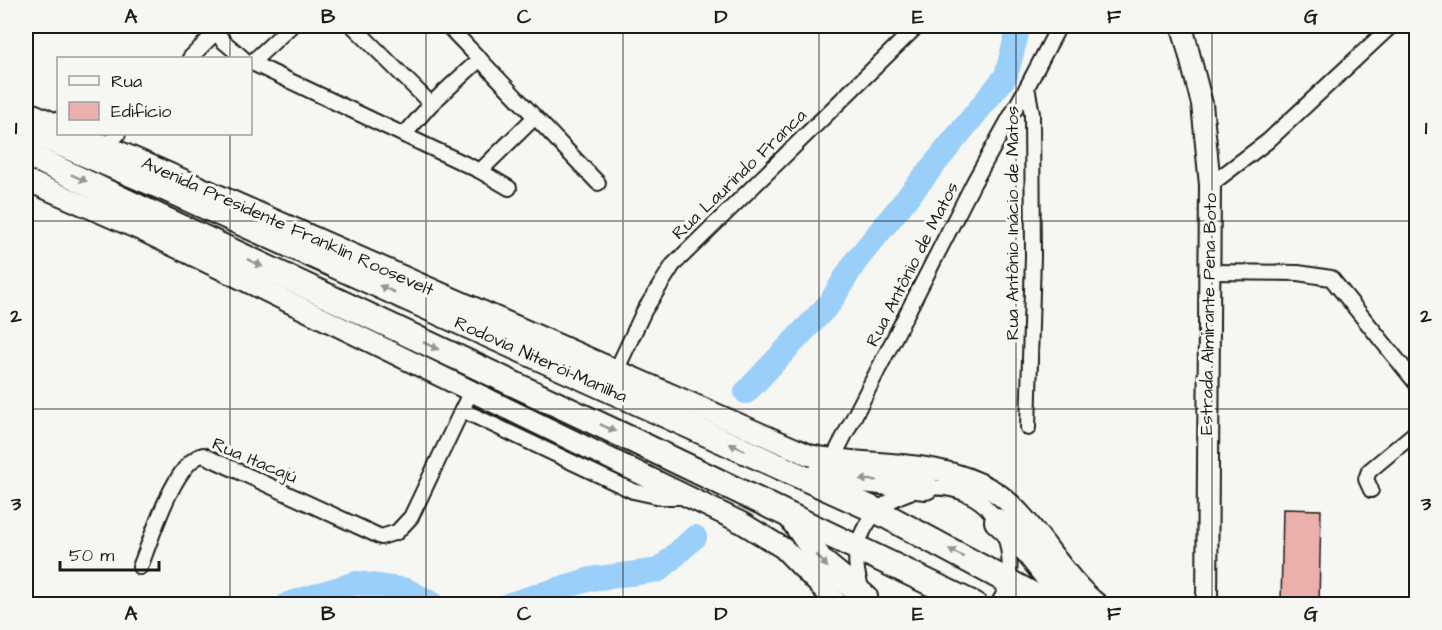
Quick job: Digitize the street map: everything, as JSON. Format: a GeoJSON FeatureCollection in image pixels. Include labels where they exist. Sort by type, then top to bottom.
{"type":"FeatureCollection","features":[{"type":"Feature","properties":{"kind":"highway","name":"Rodovia Niterói-Manilha"},"geometry":{"type":"LineString","coordinates":[[26,129],[166,189],[878,511],[1050,604]]}},
{"type":"Feature","properties":{"kind":"highway"},"geometry":{"type":"LineString","coordinates":[[114,143],[166,189]]}},
{"type":"Feature","properties":{"kind":"highway","name":"Rodovia Niterói-Manilha"},"geometry":{"type":"LineString","coordinates":[[26,154],[974,604]]}},
{"type":"Feature","properties":{"kind":"highway"},"geometry":{"type":"LineString","coordinates":[[790,471],[926,487]]}},
{"type":"Feature","properties":{"kind":"highway"},"geometry":{"type":"LineString","coordinates":[[789,515],[854,603]]}},
{"type":"Feature","properties":{"kind":"highway"},"geometry":{"type":"LineString","coordinates":[[997,521],[1019,541],[1069,604]]}},
{"type":"Feature","properties":{"kind":"street"},"geometry":{"type":"LineString","coordinates":[[252,58],[291,26]]}},
{"type":"Feature","properties":{"kind":"street"},"geometry":{"type":"LineString","coordinates":[[353,26],[431,104]]}},
{"type":"Feature","properties":{"kind":"street"},"geometry":{"type":"LineString","coordinates":[[448,26],[598,183]]}},
{"type":"Feature","properties":{"kind":"street","name":"Rua Laurindo Franca"},"geometry":{"type":"LineString","coordinates":[[616,371],[644,311],[673,265],[917,26]]}},
{"type":"Feature","properties":{"kind":"street","name":"Rua Antônio Inácio de Matos"},"geometry":{"type":"LineString","coordinates":[[1028,428],[1033,256],[1032,114],[1027,87],[1059,26]]}},
{"type":"Feature","properties":{"kind":"street","name":"Estrada Almirante Pena Boto"},"geometry":{"type":"LineString","coordinates":[[1182,26],[1202,104],[1210,185],[1206,400],[1207,604]]}},
{"type":"Feature","properties":{"kind":"street"},"geometry":{"type":"LineString","coordinates":[[1210,185],[1268,141],[1391,26]]}},
{"type":"Feature","properties":{"kind":"street"},"geometry":{"type":"LineString","coordinates":[[191,57],[217,27],[244,57]]}},
{"type":"Feature","properties":{"kind":"street"},"geometry":{"type":"LineString","coordinates":[[404,135],[431,104],[480,59]]}},
{"type":"Feature","properties":{"kind":"street"},"geometry":{"type":"LineString","coordinates":[[252,63],[480,171],[509,188]]}},
{"type":"Feature","properties":{"kind":"street","name":"Rua Antônio de Matos"},"geometry":{"type":"LineString","coordinates":[[832,460],[974,182],[1027,87]]}},
{"type":"Feature","properties":{"kind":"street"},"geometry":{"type":"LineString","coordinates":[[26,111],[57,125]]}},
{"type":"Feature","properties":{"kind":"street"},"geometry":{"type":"LineString","coordinates":[[480,171],[534,118]]}},
{"type":"Feature","properties":{"kind":"street","name":"Avenida Presidente Franklin Roosevelt"},"geometry":{"type":"LineString","coordinates":[[83,135],[114,143],[780,443],[832,460],[932,468],[986,496],[1029,527],[1083,593],[1097,604]]}},
{"type":"Feature","properties":{"kind":"street"},"geometry":{"type":"LineString","coordinates":[[26,180],[141,230],[688,497],[774,542],[854,603]]}},
{"type":"Feature","properties":{"kind":"street"},"geometry":{"type":"LineString","coordinates":[[1210,272],[1298,273],[1331,278],[1416,383]]}},
{"type":"Feature","properties":{"kind":"street"},"geometry":{"type":"LineString","coordinates":[[471,391],[462,410],[633,491],[661,497],[688,497]]}},
{"type":"Feature","properties":{"kind":"street","name":"Rua Itacajú"},"geometry":{"type":"LineString","coordinates":[[140,567],[179,474],[192,459],[203,455],[381,537],[397,532],[411,517],[462,410]]}},
{"type":"Feature","properties":{"kind":"street"},"geometry":{"type":"LineString","coordinates":[[1371,490],[1366,479],[1369,471],[1416,432]]}},
{"type":"Feature","properties":{"kind":"street"},"geometry":{"type":"LineString","coordinates":[[854,603],[858,548],[864,531],[878,511],[900,495],[926,487],[986,496],[1009,550],[1008,581],[998,604]]}},
{"type":"Feature","properties":{"kind":"building"},"geometry":{"type":"Polygon","coordinates":[[[1283,509],[1321,510],[1319,604],[1281,604],[1283,509]]]}},
{"type":"Feature","properties":{"kind":"waterway"},"geometry":{"type":"LineString","coordinates":[[746,392],[830,303],[855,262],[1006,76],[1019,26]]}},
{"type":"Feature","properties":{"kind":"waterway"},"geometry":{"type":"LineString","coordinates":[[510,604],[591,579],[659,570],[695,537]]}},
{"type":"Feature","properties":{"kind":"waterway"},"geometry":{"type":"LineString","coordinates":[[288,604],[356,583],[406,590],[433,604]]}}]}
